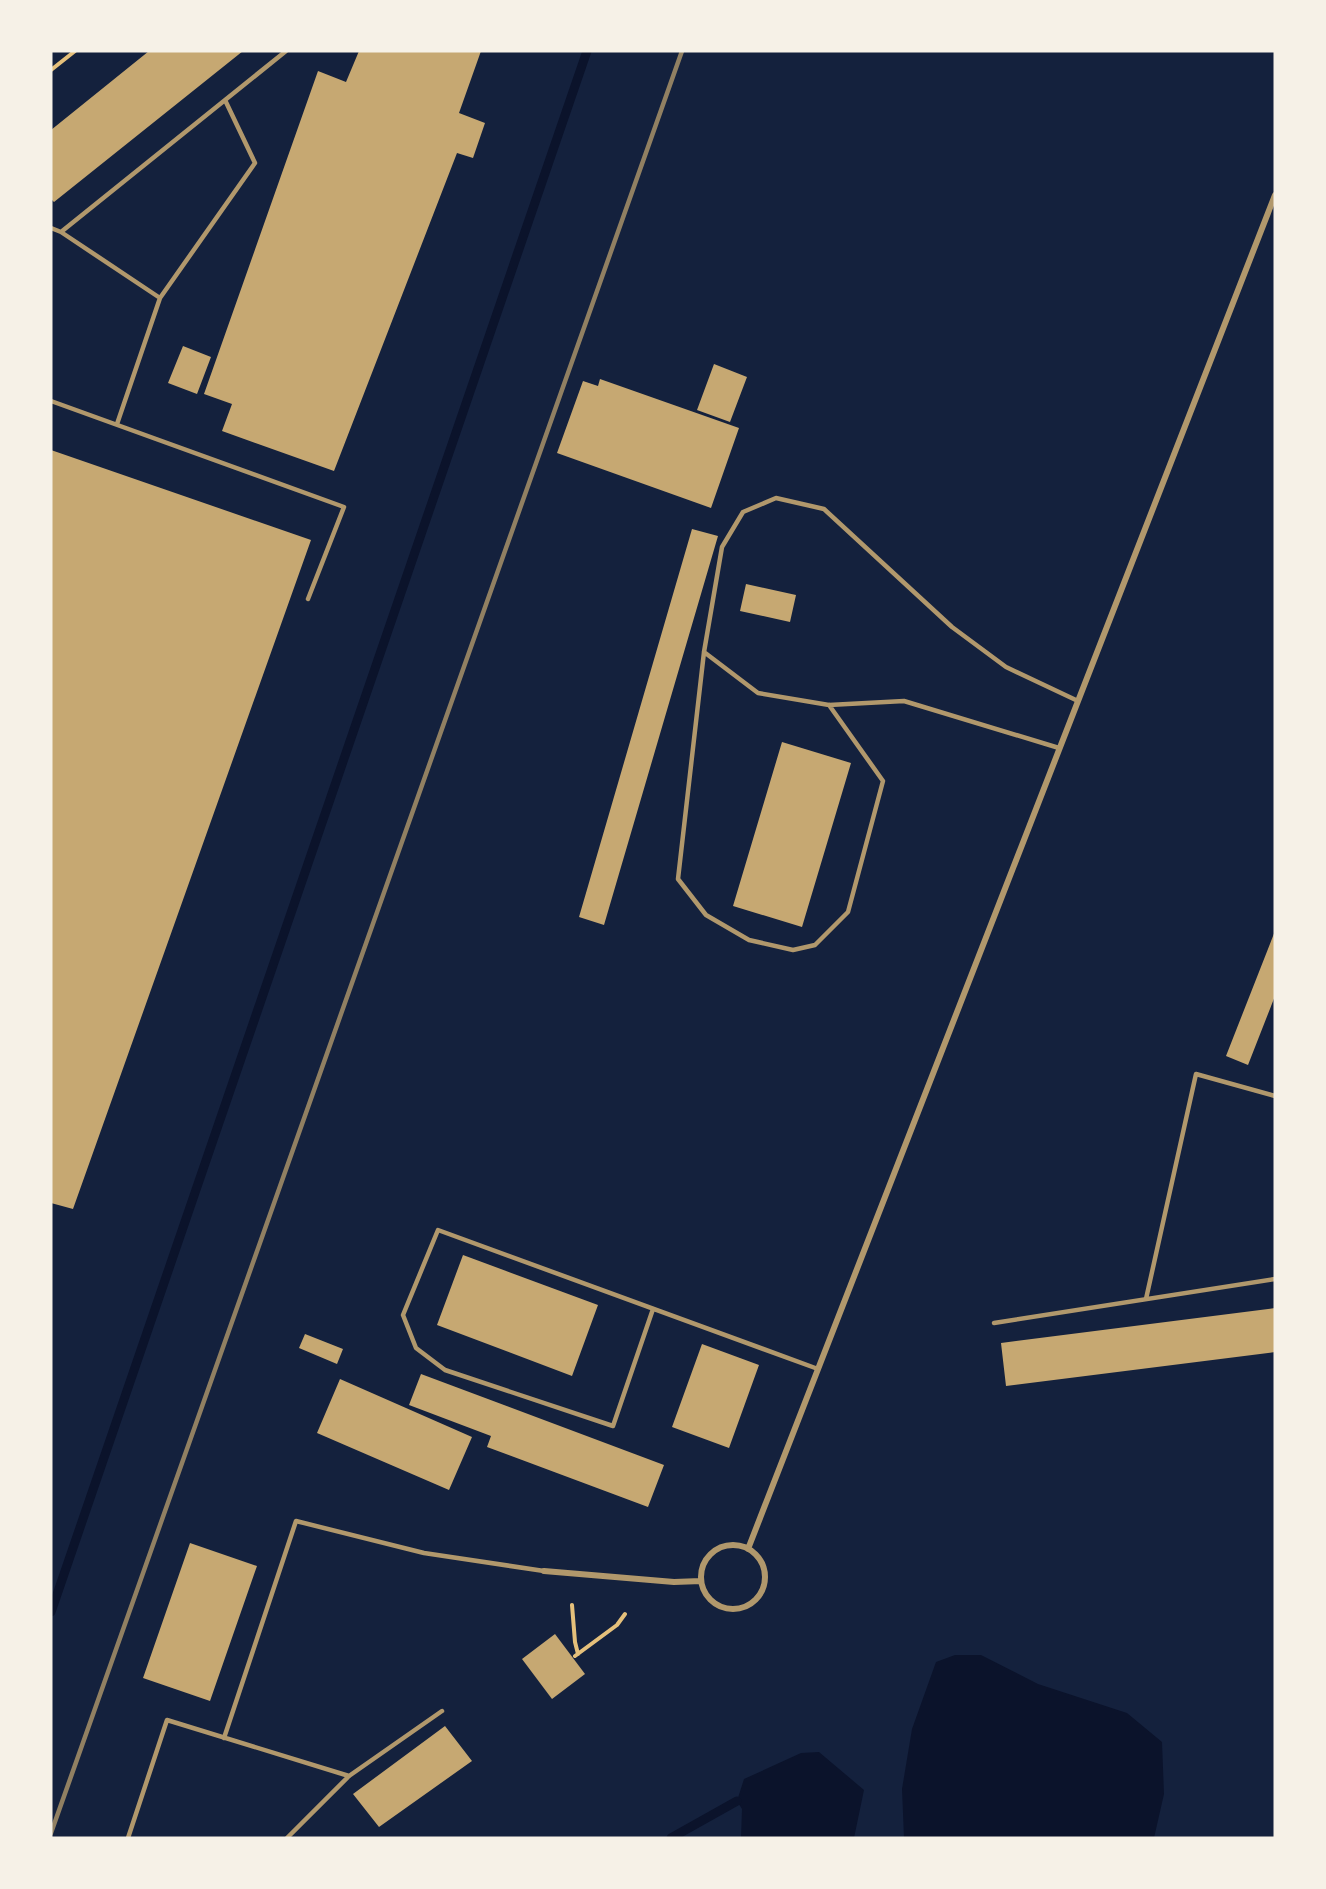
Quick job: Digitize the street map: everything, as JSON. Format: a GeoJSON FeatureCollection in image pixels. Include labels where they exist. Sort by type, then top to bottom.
{"type":"FeatureCollection","features":[{"type":"Feature","properties":{"kind":"street"},"geometry":{"type":"LineString","coordinates":[[748,1549],[1275,195]]}},
{"type":"Feature","properties":{"kind":"street"},"geometry":{"type":"LineString","coordinates":[[737,1545],[748,1549],[763,1564],[764,1587],[751,1604],[741,1609],[730,1610],[710,1600],[701,1581],[706,1559],[715,1550],[725,1546],[737,1545]]}},
{"type":"Feature","properties":{"kind":"street"},"geometry":{"type":"LineString","coordinates":[[544,1571],[674,1582],[701,1581]]}},
{"type":"Feature","properties":{"kind":"lane"},"geometry":{"type":"LineString","coordinates":[[61,232],[286,51]]}},
{"type":"Feature","properties":{"kind":"lane"},"geometry":{"type":"LineString","coordinates":[[117,424],[160,298],[255,163],[225,100]]}},
{"type":"Feature","properties":{"kind":"lane"},"geometry":{"type":"LineString","coordinates":[[51,228],[61,232],[160,298]]}},
{"type":"Feature","properties":{"kind":"lane"},"geometry":{"type":"LineString","coordinates":[[51,401],[344,507],[308,599]]}},
{"type":"Feature","properties":{"kind":"lane"},"geometry":{"type":"LineString","coordinates":[[829,705],[883,781],[848,912],[815,945],[793,950],[749,940],[706,915],[678,879],[704,652],[722,548],[743,512],[776,498],[824,509],[952,627],[1006,667],[1078,701]]}},
{"type":"Feature","properties":{"kind":"lane"},"geometry":{"type":"LineString","coordinates":[[704,652],[758,693],[829,705],[904,701],[1059,748]]}},
{"type":"Feature","properties":{"kind":"lane"},"geometry":{"type":"LineString","coordinates":[[1146,1299],[1196,1074],[1275,1096]]}},
{"type":"Feature","properties":{"kind":"lane"},"geometry":{"type":"LineString","coordinates":[[653,1309],[613,1426],[445,1370],[416,1348],[403,1315],[438,1230],[818,1369]]}},
{"type":"Feature","properties":{"kind":"lane"},"geometry":{"type":"LineString","coordinates":[[994,1323],[1275,1279]]}},
{"type":"Feature","properties":{"kind":"lane"},"geometry":{"type":"LineString","coordinates":[[224,1738],[296,1521],[424,1553],[544,1571]]}},
{"type":"Feature","properties":{"kind":"lane"},"geometry":{"type":"LineString","coordinates":[[287,1838],[349,1776],[442,1711]]}},
{"type":"Feature","properties":{"kind":"lane"},"geometry":{"type":"LineString","coordinates":[[128,1838],[167,1720],[349,1776]]}},
{"type":"Feature","properties":{"kind":"path"},"geometry":{"type":"LineString","coordinates":[[51,70],[75,51]]}},
{"type":"Feature","properties":{"kind":"path"},"geometry":{"type":"LineString","coordinates":[[572,1605],[577,1655],[617,1625],[625,1614]]}},
{"type":"Feature","properties":{"kind":"water"},"geometry":{"type":"Polygon","coordinates":[[[955,1655],[981,1655],[1038,1684],[1127,1713],[1162,1742],[1164,1794],[1154,1838],[904,1838],[902,1789],[912,1729],[936,1662],[955,1655]]]}},
{"type":"Feature","properties":{"kind":"water"},"geometry":{"type":"Polygon","coordinates":[[[819,1752],[864,1790],[854,1838],[741,1838],[742,1809],[737,1801],[744,1779],[801,1753],[819,1752]]]}},
{"type":"Feature","properties":{"kind":"building"},"geometry":{"type":"Polygon","coordinates":[[[149,51],[243,51],[54,202],[51,199],[51,130],[149,51]]]}},
{"type":"Feature","properties":{"kind":"building"},"geometry":{"type":"Polygon","coordinates":[[[359,51],[481,51],[459,113],[485,123],[473,158],[457,153],[334,471],[222,431],[232,404],[204,394],[318,71],[346,82],[359,51]]]}},
{"type":"Feature","properties":{"kind":"building"},"geometry":{"type":"Polygon","coordinates":[[[183,346],[211,357],[197,394],[168,383],[183,346]]]}},
{"type":"Feature","properties":{"kind":"building"},"geometry":{"type":"Polygon","coordinates":[[[714,364],[747,377],[730,422],[697,410],[714,364]]]}},
{"type":"Feature","properties":{"kind":"building"},"geometry":{"type":"Polygon","coordinates":[[[600,379],[739,428],[711,508],[557,453],[583,381],[598,386],[600,379]]]}},
{"type":"Feature","properties":{"kind":"building"},"geometry":{"type":"Polygon","coordinates":[[[51,450],[311,540],[73,1209],[51,1203],[51,450]]]}},
{"type":"Feature","properties":{"kind":"building"},"geometry":{"type":"Polygon","coordinates":[[[692,529],[718,536],[604,925],[579,917],[692,529]]]}},
{"type":"Feature","properties":{"kind":"building"},"geometry":{"type":"Polygon","coordinates":[[[746,584],[796,595],[790,622],[740,611],[746,584]]]}},
{"type":"Feature","properties":{"kind":"building"},"geometry":{"type":"Polygon","coordinates":[[[782,742],[851,763],[802,927],[733,906],[782,742]]]}},
{"type":"Feature","properties":{"kind":"building"},"geometry":{"type":"Polygon","coordinates":[[[1275,931],[1275,996],[1248,1065],[1226,1056],[1275,931]]]}},
{"type":"Feature","properties":{"kind":"building"},"geometry":{"type":"Polygon","coordinates":[[[463,1255],[598,1305],[572,1376],[437,1325],[463,1255]]]}},
{"type":"Feature","properties":{"kind":"building"},"geometry":{"type":"Polygon","coordinates":[[[1275,1308],[1275,1352],[1006,1386],[1001,1343],[1275,1308]]]}},
{"type":"Feature","properties":{"kind":"building"},"geometry":{"type":"Polygon","coordinates":[[[305,1334],[343,1349],[337,1364],[299,1348],[305,1334]]]}},
{"type":"Feature","properties":{"kind":"building"},"geometry":{"type":"Polygon","coordinates":[[[702,1344],[759,1365],[729,1448],[672,1427],[702,1344]]]}},
{"type":"Feature","properties":{"kind":"building"},"geometry":{"type":"Polygon","coordinates":[[[421,1374],[664,1465],[648,1507],[487,1447],[491,1436],[409,1405],[421,1374]]]}},
{"type":"Feature","properties":{"kind":"building"},"geometry":{"type":"Polygon","coordinates":[[[340,1379],[472,1437],[449,1490],[317,1433],[340,1379]]]}},
{"type":"Feature","properties":{"kind":"building"},"geometry":{"type":"Polygon","coordinates":[[[190,1543],[257,1566],[210,1701],[143,1678],[190,1543]]]}},
{"type":"Feature","properties":{"kind":"building"},"geometry":{"type":"Polygon","coordinates":[[[555,1634],[585,1674],[552,1699],[522,1659],[555,1634]]]}},
{"type":"Feature","properties":{"kind":"building"},"geometry":{"type":"Polygon","coordinates":[[[445,1726],[472,1761],[379,1827],[353,1794],[445,1726]]]}},
{"type":"Feature","properties":{"kind":"waterway"},"geometry":{"type":"LineString","coordinates":[[51,1612],[587,51]]}},
{"type":"Feature","properties":{"kind":"waterway"},"geometry":{"type":"LineString","coordinates":[[671,1838],[737,1801]]}},
{"type":"Feature","properties":{"kind":"railway"},"geometry":{"type":"LineString","coordinates":[[51,1833],[682,51]]}}]}
